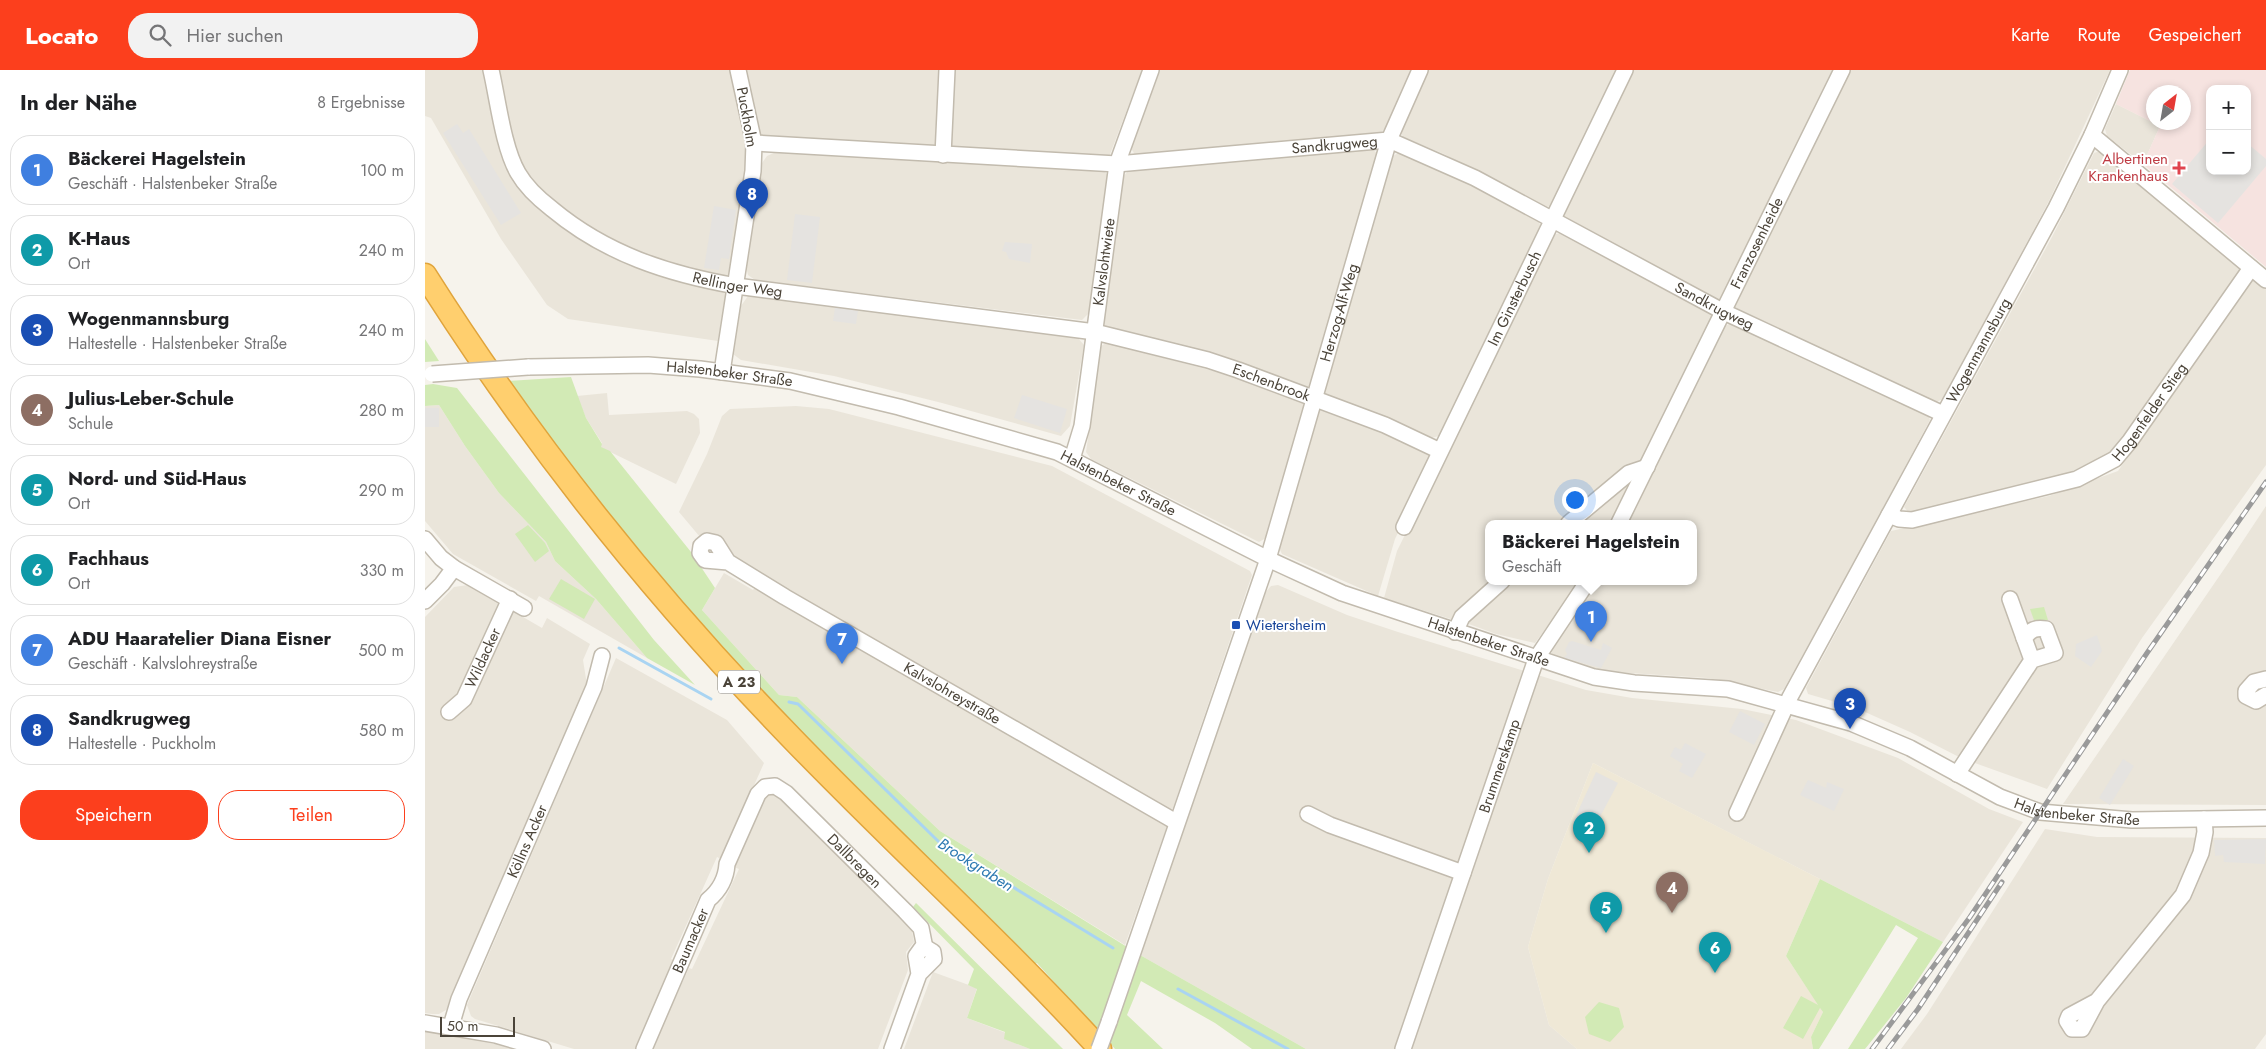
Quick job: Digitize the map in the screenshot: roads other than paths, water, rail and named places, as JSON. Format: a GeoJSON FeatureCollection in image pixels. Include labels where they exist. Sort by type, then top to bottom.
{"type":"FeatureCollection","features":[{"type":"Feature","properties":{"kind":"highway","name":"A 23"},"geometry":{"type":"LineString","coordinates":[[425,275],[533,434],[587,505],[686,624],[783,730],[1015,960],[1100,1049]]}},
{"type":"Feature","properties":{"kind":"highway","name":"A 23"},"geometry":{"type":"LineString","coordinates":[[425,303],[520,440],[576,514],[669,628],[772,740],[1005,970],[1080,1049]]}},
{"type":"Feature","properties":{"kind":"street","name":"Rellinger Weg"},"geometry":{"type":"LineString","coordinates":[[491,70],[514,164],[529,188],[565,220],[592,238],[636,260],[698,279],[735,286],[1095,332]]}},
{"type":"Feature","properties":{"kind":"street","name":"Puckholm"},"geometry":{"type":"LineString","coordinates":[[722,372],[753,171],[754,143],[738,70]]}},
{"type":"Feature","properties":{"kind":"street"},"geometry":{"type":"LineString","coordinates":[[943,155],[947,70]]}},
{"type":"Feature","properties":{"kind":"street","name":"Kalvslohtwiete"},"geometry":{"type":"LineString","coordinates":[[1073,459],[1082,426],[1117,164],[1151,70]]}},
{"type":"Feature","properties":{"kind":"street","name":"Herzog-Alf-Weg"},"geometry":{"type":"LineString","coordinates":[[1268,559],[1389,140],[1420,70]]}},
{"type":"Feature","properties":{"kind":"street","name":"Im Ginsterbusch"},"geometry":{"type":"LineString","coordinates":[[1404,527],[1625,70]]}},
{"type":"Feature","properties":{"kind":"street","name":"Franzosenheide"},"geometry":{"type":"LineString","coordinates":[[1620,520],[1843,70]]}},
{"type":"Feature","properties":{"kind":"street","name":"Wogenmannsburg"},"geometry":{"type":"LineString","coordinates":[[1786,704],[2055,208],[2092,135],[2120,70]]}},
{"type":"Feature","properties":{"kind":"street"},"geometry":{"type":"LineString","coordinates":[[2092,135],[2266,280]]}},
{"type":"Feature","properties":{"kind":"street","name":"Sandkrugweg"},"geometry":{"type":"LineString","coordinates":[[754,143],[1117,164],[1389,140],[1475,178],[1724,312],[1943,414]]}},
{"type":"Feature","properties":{"kind":"street","name":"Hogenfelder Stieg"},"geometry":{"type":"LineString","coordinates":[[1889,515],[1899,519],[1912,520],[2060,484],[2098,470],[2115,459],[2130,441],[2251,268]]}},
{"type":"Feature","properties":{"kind":"street","name":"Eschenbrook"},"geometry":{"type":"LineString","coordinates":[[1095,332],[1208,360],[1385,425],[1440,451]]}},
{"type":"Feature","properties":{"kind":"street","name":"Halstenbeker Straße"},"geometry":{"type":"LineString","coordinates":[[428,375],[528,367],[647,365],[790,381],[857,396],[1057,452],[1268,559],[1357,600],[1579,673],[1608,680],[1728,689],[1851,723],[1913,749],[2000,797],[2040,812],[2132,820],[2266,818]]}},
{"type":"Feature","properties":{"kind":"street"},"geometry":{"type":"LineString","coordinates":[[1573,520],[1629,473],[1647,467]]}},
{"type":"Feature","properties":{"kind":"street"},"geometry":{"type":"LineString","coordinates":[[425,539],[441,558],[454,568],[524,608]]}},
{"type":"Feature","properties":{"kind":"street"},"geometry":{"type":"LineString","coordinates":[[1100,1049],[1176,822],[1268,559]]}},
{"type":"Feature","properties":{"kind":"street","name":"Kalvslohreystraße"},"geometry":{"type":"LineString","coordinates":[[728,562],[830,624],[1176,822]]}},
{"type":"Feature","properties":{"kind":"street"},"geometry":{"type":"LineString","coordinates":[[425,601],[454,568]]}},
{"type":"Feature","properties":{"kind":"street"},"geometry":{"type":"LineString","coordinates":[[1455,632],[1462,617],[1498,585]]}},
{"type":"Feature","properties":{"kind":"street"},"geometry":{"type":"LineString","coordinates":[[1536,658],[1584,585]]}},
{"type":"Feature","properties":{"kind":"street","name":"Wildacker"},"geometry":{"type":"LineString","coordinates":[[449,712],[464,699],[510,599]]}},
{"type":"Feature","properties":{"kind":"street"},"geometry":{"type":"LineString","coordinates":[[2010,599],[2031,660]]}},
{"type":"Feature","properties":{"kind":"street"},"geometry":{"type":"LineString","coordinates":[[1957,774],[2031,660],[2055,653],[2045,629],[2037,628],[2024,638]]}},
{"type":"Feature","properties":{"kind":"street","name":"Köllns Acker"},"geometry":{"type":"LineString","coordinates":[[451,1026],[459,999],[595,687],[602,656]]}},
{"type":"Feature","properties":{"kind":"street","name":"Brummerskamp"},"geometry":{"type":"LineString","coordinates":[[1403,1049],[1536,658]]}},
{"type":"Feature","properties":{"kind":"street"},"geometry":{"type":"LineString","coordinates":[[2266,678],[2254,682],[2246,691],[2246,696],[2250,700],[2256,701],[2266,695]]}},
{"type":"Feature","properties":{"kind":"street"},"geometry":{"type":"LineString","coordinates":[[1737,813],[1786,704]]}},
{"type":"Feature","properties":{"kind":"street","name":"Dallbregen"},"geometry":{"type":"LineString","coordinates":[[769,785],[775,786],[785,793],[921,928],[925,948],[921,949],[916,956],[919,974],[892,1049]]}},
{"type":"Feature","properties":{"kind":"street","name":"Baumacker"},"geometry":{"type":"LineString","coordinates":[[643,1049],[708,900],[717,892],[756,797],[761,790],[769,785]]}},
{"type":"Feature","properties":{"kind":"street"},"geometry":{"type":"LineString","coordinates":[[1308,814],[1330,825],[1463,874]]}},
{"type":"Feature","properties":{"kind":"street"},"geometry":{"type":"LineString","coordinates":[[2097,1001],[2183,895],[2201,853],[2205,832],[2205,819]]}},
{"type":"Feature","properties":{"kind":"street"},"geometry":{"type":"LineString","coordinates":[[425,1023],[451,1026],[506,1038],[543,1049]]}},
{"type":"Feature","properties":{"kind":"waterway","name":"Brookgraben"},"geometry":{"type":"LineString","coordinates":[[619,648],[711,699]]}},
{"type":"Feature","properties":{"kind":"waterway","name":"Brookgraben"},"geometry":{"type":"LineString","coordinates":[[789,702],[798,704],[939,842],[1113,948]]}},
{"type":"Feature","properties":{"kind":"waterway","name":"Brookgraben"},"geometry":{"type":"LineString","coordinates":[[1178,989],[1288,1049]]}},
{"type":"Feature","properties":{"kind":"railway"},"geometry":{"type":"LineString","coordinates":[[1872,1049],[1970,917],[2147,653],[2266,482]]}},
{"type":"Feature","properties":{"kind":"railway"},"geometry":{"type":"LineString","coordinates":[[1888,1049],[1918,1009],[2002,882]]}},
{"type":"Feature","properties":{"kind":"place","name":"Albertinen Krankenhaus"},"geometry":{"type":"Point","coordinates":[2179,168]}},
{"type":"Feature","properties":{"kind":"place","name":"Sandkrugweg"},"geometry":{"type":"Point","coordinates":[752,219]}},
{"type":"Feature","properties":{"kind":"place","name":"Wietersheim"},"geometry":{"type":"Point","coordinates":[1236,625]}},
{"type":"Feature","properties":{"kind":"place","name":"Bäckerei Hagelstein"},"geometry":{"type":"Point","coordinates":[1591,642]}},
{"type":"Feature","properties":{"kind":"place","name":"ADU Haaratelier Diana Eisner"},"geometry":{"type":"Point","coordinates":[842,664]}},
{"type":"Feature","properties":{"kind":"place","name":"Wogenmannsburg"},"geometry":{"type":"Point","coordinates":[1850,729]}},
{"type":"Feature","properties":{"kind":"place","name":"K-Haus"},"geometry":{"type":"Point","coordinates":[1589,853]}},
{"type":"Feature","properties":{"kind":"place","name":"Julius-Leber-Schule"},"geometry":{"type":"Point","coordinates":[1672,913]}},
{"type":"Feature","properties":{"kind":"place","name":"Nord- und Süd-Haus"},"geometry":{"type":"Point","coordinates":[1606,933]}},
{"type":"Feature","properties":{"kind":"place","name":"Fachhaus"},"geometry":{"type":"Point","coordinates":[1715,973]}}]}
